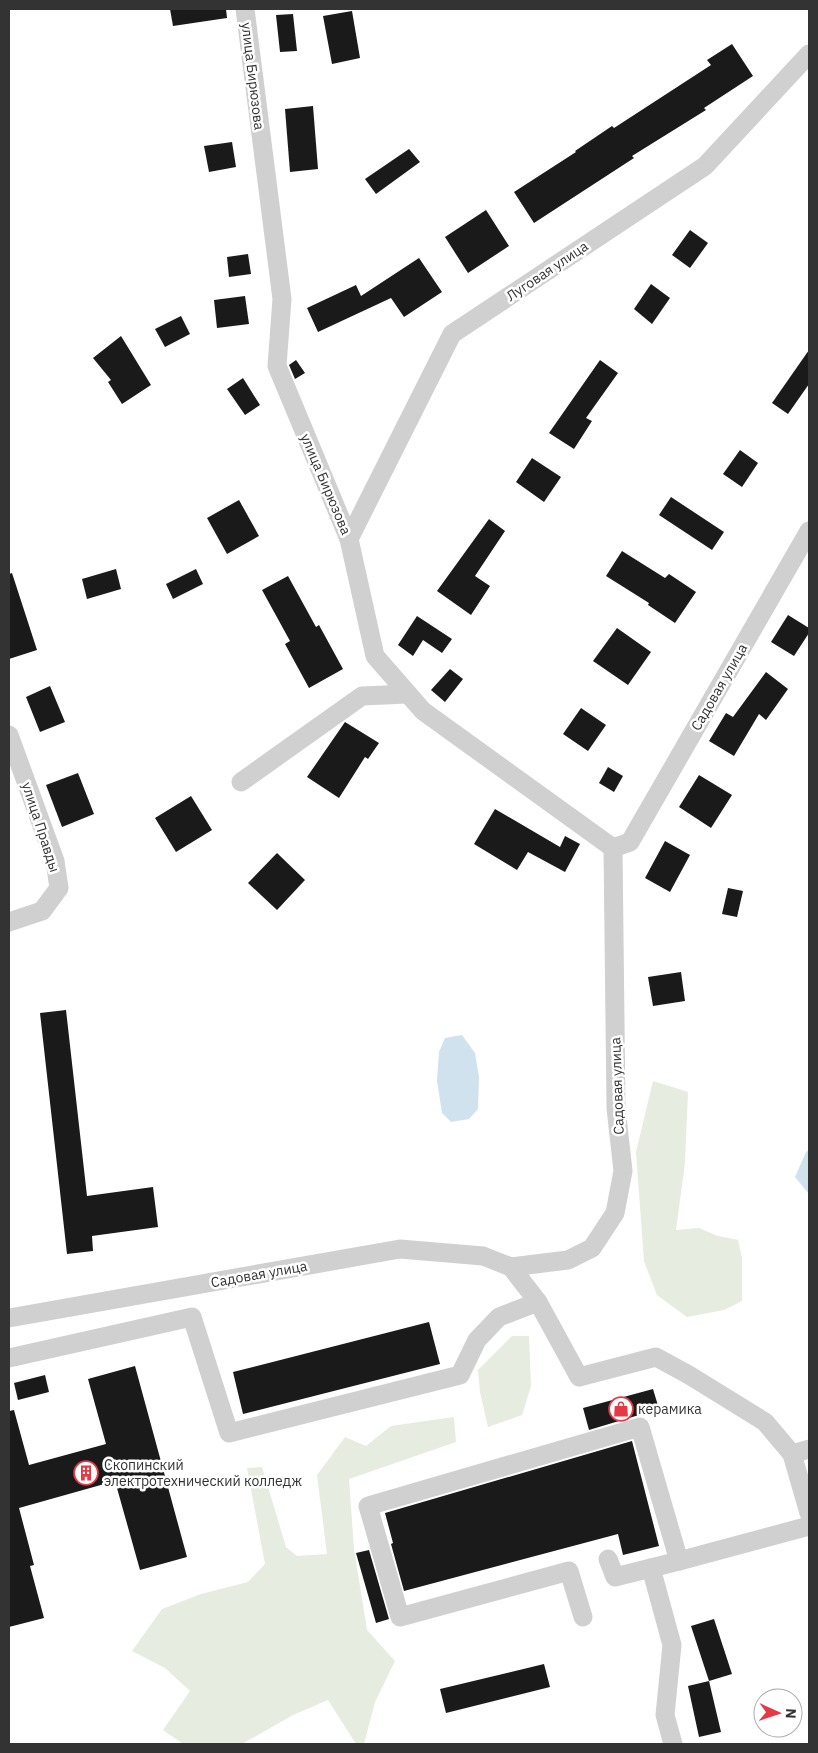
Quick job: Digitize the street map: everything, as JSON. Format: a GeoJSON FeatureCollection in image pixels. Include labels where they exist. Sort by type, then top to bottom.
{"type":"FeatureCollection","features":[{"type":"Feature","properties":{"kind":"street","name":"улица Бирюзова"},"geometry":{"type":"LineString","coordinates":[[245,9],[282,300],[276,366],[349,539],[375,656],[423,711],[613,848]]}},
{"type":"Feature","properties":{"kind":"street","name":"Луговая улица"},"geometry":{"type":"LineString","coordinates":[[349,539],[452,334],[705,166],[809,54]]}},
{"type":"Feature","properties":{"kind":"street","name":"Садовая улица"},"geometry":{"type":"LineString","coordinates":[[9,1318],[400,1249],[483,1256],[512,1267],[568,1260],[592,1248],[615,1213],[624,1171],[616,1108],[613,848],[630,842],[809,531]]}},
{"type":"Feature","properties":{"kind":"street"},"geometry":{"type":"LineString","coordinates":[[241,782],[362,696],[408,694]]}},
{"type":"Feature","properties":{"kind":"street","name":"улица Правды"},"geometry":{"type":"LineString","coordinates":[[9,735],[55,861],[59,888],[42,911],[9,922]]}},
{"type":"Feature","properties":{"kind":"street"},"geometry":{"type":"LineString","coordinates":[[512,1267],[538,1302],[579,1376],[656,1357],[765,1422],[800,1451],[809,1513]]}},
{"type":"Feature","properties":{"kind":"street"},"geometry":{"type":"LineString","coordinates":[[9,1358],[192,1317],[229,1433],[460,1376],[477,1340],[499,1317],[538,1302]]}},
{"type":"Feature","properties":{"kind":"street"},"geometry":{"type":"LineString","coordinates":[[582,1617],[569,1571],[400,1616],[368,1506],[640,1427],[679,1561]]}},
{"type":"Feature","properties":{"kind":"street"},"geometry":{"type":"LineString","coordinates":[[608,1559],[615,1577],[809,1526]]}},
{"type":"Feature","properties":{"kind":"street"},"geometry":{"type":"LineString","coordinates":[[651,1568],[672,1645],[665,1715],[673,1744]]}},
{"type":"Feature","properties":{"kind":"shaded area"},"geometry":{"type":"Polygon","coordinates":[[[653,1081],[688,1092],[685,1163],[676,1230],[699,1228],[718,1236],[738,1240],[742,1258],[742,1301],[724,1310],[687,1317],[657,1295],[644,1261],[636,1152],[653,1081]]]}},
{"type":"Feature","properties":{"kind":"shaded area"},"geometry":{"type":"Polygon","coordinates":[[[512,1336],[529,1336],[531,1386],[522,1415],[488,1427],[480,1392],[478,1370],[512,1336]]]}},
{"type":"Feature","properties":{"kind":"shaded area"},"geometry":{"type":"Polygon","coordinates":[[[454,1417],[456,1442],[349,1479],[354,1549],[367,1630],[395,1661],[375,1702],[364,1744],[356,1744],[328,1700],[293,1715],[242,1744],[183,1744],[163,1730],[190,1691],[165,1668],[132,1651],[162,1609],[201,1594],[248,1582],[265,1564],[247,1468],[262,1467],[286,1547],[297,1556],[327,1554],[317,1475],[345,1437],[366,1446],[391,1426],[454,1417]]]}},
{"type":"Feature","properties":{"kind":"water"},"geometry":{"type":"Polygon","coordinates":[[[462,1035],[475,1053],[479,1077],[478,1109],[469,1119],[451,1122],[442,1113],[437,1081],[439,1052],[445,1038],[462,1035]]]}},
{"type":"Feature","properties":{"kind":"water"},"geometry":{"type":"Polygon","coordinates":[[[809,1150],[809,1194],[795,1177],[806,1152],[809,1150]]]}},
{"type":"Feature","properties":{"kind":"building"},"geometry":{"type":"Polygon","coordinates":[[[170,9],[226,9],[227,18],[173,26],[170,9]]]}},
{"type":"Feature","properties":{"kind":"building"},"geometry":{"type":"Polygon","coordinates":[[[352,11],[360,58],[332,64],[323,16],[352,11]]]}},
{"type":"Feature","properties":{"kind":"building"},"geometry":{"type":"Polygon","coordinates":[[[293,14],[297,51],[280,52],[276,15],[293,14]]]}},
{"type":"Feature","properties":{"kind":"building"},"geometry":{"type":"Polygon","coordinates":[[[732,44],[753,76],[704,108],[706,110],[632,156],[634,158],[534,223],[514,192],[612,126],[614,128],[711,65],[707,60],[732,44]]]}},
{"type":"Feature","properties":{"kind":"building"},"geometry":{"type":"Polygon","coordinates":[[[313,106],[318,169],[290,172],[285,109],[313,106]]]}},
{"type":"Feature","properties":{"kind":"building"},"geometry":{"type":"Polygon","coordinates":[[[232,142],[236,167],[209,172],[204,146],[232,142]]]}},
{"type":"Feature","properties":{"kind":"building"},"geometry":{"type":"Polygon","coordinates":[[[409,149],[420,162],[376,194],[365,179],[409,149]]]}},
{"type":"Feature","properties":{"kind":"building"},"geometry":{"type":"Polygon","coordinates":[[[486,210],[509,246],[468,273],[445,237],[486,210]]]}},
{"type":"Feature","properties":{"kind":"building"},"geometry":{"type":"Polygon","coordinates":[[[690,230],[708,243],[690,268],[672,255],[690,230]]]}},
{"type":"Feature","properties":{"kind":"building"},"geometry":{"type":"Polygon","coordinates":[[[248,254],[251,274],[229,277],[227,257],[248,254]]]}},
{"type":"Feature","properties":{"kind":"building"},"geometry":{"type":"Polygon","coordinates":[[[419,258],[442,292],[404,317],[391,298],[318,332],[307,308],[356,285],[361,296],[419,258]]]}},
{"type":"Feature","properties":{"kind":"building"},"geometry":{"type":"Polygon","coordinates":[[[651,284],[670,298],[652,324],[634,309],[651,284]]]}},
{"type":"Feature","properties":{"kind":"building"},"geometry":{"type":"Polygon","coordinates":[[[245,296],[249,324],[217,328],[214,300],[245,296]]]}},
{"type":"Feature","properties":{"kind":"building"},"geometry":{"type":"Polygon","coordinates":[[[181,316],[190,334],[165,347],[155,329],[181,316]]]}},
{"type":"Feature","properties":{"kind":"building"},"geometry":{"type":"Polygon","coordinates":[[[121,336],[151,385],[122,404],[108,382],[111,380],[93,358],[121,336]]]}},
{"type":"Feature","properties":{"kind":"building"},"geometry":{"type":"Polygon","coordinates":[[[809,350],[809,384],[788,414],[772,403],[809,350]]]}},
{"type":"Feature","properties":{"kind":"building"},"geometry":{"type":"Polygon","coordinates":[[[296,360],[305,373],[295,379],[289,365],[296,360]]]}},
{"type":"Feature","properties":{"kind":"building"},"geometry":{"type":"Polygon","coordinates":[[[600,360],[618,373],[586,418],[592,421],[574,449],[549,433],[600,360]]]}},
{"type":"Feature","properties":{"kind":"building"},"geometry":{"type":"Polygon","coordinates":[[[243,378],[260,405],[245,415],[227,389],[243,378]]]}},
{"type":"Feature","properties":{"kind":"building"},"geometry":{"type":"Polygon","coordinates":[[[740,450],[758,463],[742,487],[723,474],[740,450]]]}},
{"type":"Feature","properties":{"kind":"building"},"geometry":{"type":"Polygon","coordinates":[[[532,458],[561,477],[544,502],[516,482],[532,458]]]}},
{"type":"Feature","properties":{"kind":"building"},"geometry":{"type":"Polygon","coordinates":[[[671,497],[724,532],[712,550],[659,515],[671,497]]]}},
{"type":"Feature","properties":{"kind":"building"},"geometry":{"type":"Polygon","coordinates":[[[239,500],[259,536],[227,554],[207,518],[239,500]]]}},
{"type":"Feature","properties":{"kind":"building"},"geometry":{"type":"Polygon","coordinates":[[[489,519],[505,531],[475,576],[490,586],[471,615],[437,591],[489,519]]]}},
{"type":"Feature","properties":{"kind":"building"},"geometry":{"type":"Polygon","coordinates":[[[622,551],[665,578],[669,574],[696,592],[675,623],[648,605],[649,603],[606,576],[622,551]]]}},
{"type":"Feature","properties":{"kind":"building"},"geometry":{"type":"Polygon","coordinates":[[[116,569],[121,589],[87,599],[82,579],[116,569]]]}},
{"type":"Feature","properties":{"kind":"building"},"geometry":{"type":"Polygon","coordinates":[[[196,569],[203,584],[173,599],[166,584],[196,569]]]}},
{"type":"Feature","properties":{"kind":"building"},"geometry":{"type":"Polygon","coordinates":[[[12,573],[37,650],[9,659],[9,574],[12,573]]]}},
{"type":"Feature","properties":{"kind":"building"},"geometry":{"type":"Polygon","coordinates":[[[288,576],[316,627],[319,625],[343,669],[309,688],[285,644],[290,641],[262,590],[288,576]]]}},
{"type":"Feature","properties":{"kind":"building"},"geometry":{"type":"Polygon","coordinates":[[[788,615],[809,628],[809,633],[794,656],[771,642],[788,615]]]}},
{"type":"Feature","properties":{"kind":"building"},"geometry":{"type":"Polygon","coordinates":[[[417,616],[452,639],[442,653],[423,640],[413,656],[398,645],[417,616]]]}},
{"type":"Feature","properties":{"kind":"building"},"geometry":{"type":"Polygon","coordinates":[[[617,628],[651,652],[628,685],[593,661],[617,628]]]}},
{"type":"Feature","properties":{"kind":"building"},"geometry":{"type":"Polygon","coordinates":[[[450,669],[463,679],[445,702],[431,690],[450,669]]]}},
{"type":"Feature","properties":{"kind":"building"},"geometry":{"type":"Polygon","coordinates":[[[766,672],[788,689],[766,720],[759,714],[734,756],[709,741],[726,713],[733,717],[766,672]]]}},
{"type":"Feature","properties":{"kind":"building"},"geometry":{"type":"Polygon","coordinates":[[[50,686],[65,722],[40,732],[26,697],[50,686]]]}},
{"type":"Feature","properties":{"kind":"building"},"geometry":{"type":"Polygon","coordinates":[[[581,708],[606,725],[588,751],[563,734],[581,708]]]}},
{"type":"Feature","properties":{"kind":"building"},"geometry":{"type":"Polygon","coordinates":[[[345,722],[379,743],[368,759],[365,757],[339,798],[307,777],[345,722]]]}},
{"type":"Feature","properties":{"kind":"building"},"geometry":{"type":"Polygon","coordinates":[[[608,767],[623,776],[614,792],[599,783],[608,767]]]}},
{"type":"Feature","properties":{"kind":"building"},"geometry":{"type":"Polygon","coordinates":[[[78,773],[94,814],[62,827],[46,785],[78,773]]]}},
{"type":"Feature","properties":{"kind":"building"},"geometry":{"type":"Polygon","coordinates":[[[699,775],[732,795],[711,828],[679,807],[699,775]]]}},
{"type":"Feature","properties":{"kind":"building"},"geometry":{"type":"Polygon","coordinates":[[[191,796],[212,830],[176,852],[155,818],[191,796]]]}},
{"type":"Feature","properties":{"kind":"building"},"geometry":{"type":"Polygon","coordinates":[[[495,809],[560,847],[565,836],[580,844],[565,872],[528,852],[517,870],[474,844],[495,809]]]}},
{"type":"Feature","properties":{"kind":"building"},"geometry":{"type":"Polygon","coordinates":[[[665,841],[690,855],[670,892],[645,878],[665,841]]]}},
{"type":"Feature","properties":{"kind":"building"},"geometry":{"type":"Polygon","coordinates":[[[277,853],[305,880],[277,910],[248,883],[277,853]]]}},
{"type":"Feature","properties":{"kind":"building"},"geometry":{"type":"Polygon","coordinates":[[[728,888],[743,891],[737,917],[722,914],[728,888]]]}},
{"type":"Feature","properties":{"kind":"building"},"geometry":{"type":"Polygon","coordinates":[[[681,972],[685,1001],[653,1006],[648,977],[681,972]]]}},
{"type":"Feature","properties":{"kind":"building"},"geometry":{"type":"Polygon","coordinates":[[[66,1010],[87,1196],[153,1187],[158,1227],[92,1236],[93,1251],[67,1254],[40,1013],[66,1010]]]}},
{"type":"Feature","properties":{"kind":"building"},"geometry":{"type":"Polygon","coordinates":[[[429,1322],[440,1364],[243,1414],[233,1372],[429,1322]]]}},
{"type":"Feature","properties":{"kind":"building","name":"Скопинский электротехнический колледж"},"geometry":{"type":"Polygon","coordinates":[[[135,1366],[187,1557],[140,1570],[115,1481],[19,1508],[34,1565],[30,1566],[44,1618],[9,1627],[9,1411],[14,1410],[29,1465],[106,1444],[88,1379],[135,1366]]]}},
{"type":"Feature","properties":{"kind":"building"},"geometry":{"type":"Polygon","coordinates":[[[45,1375],[49,1392],[18,1400],[14,1383],[45,1375]]]}},
{"type":"Feature","properties":{"kind":"building","name":"керамика"},"geometry":{"type":"Polygon","coordinates":[[[653,1389],[659,1409],[589,1430],[583,1408],[653,1389]]]}},
{"type":"Feature","properties":{"kind":"building"},"geometry":{"type":"Polygon","coordinates":[[[632,1441],[659,1546],[623,1555],[618,1534],[404,1591],[391,1544],[393,1543],[385,1513],[632,1441]]]}},
{"type":"Feature","properties":{"kind":"building"},"geometry":{"type":"Polygon","coordinates":[[[369,1550],[389,1619],[376,1623],[356,1553],[369,1550]]]}},
{"type":"Feature","properties":{"kind":"building"},"geometry":{"type":"Polygon","coordinates":[[[714,1619],[732,1674],[709,1681],[691,1626],[714,1619]]]}},
{"type":"Feature","properties":{"kind":"building"},"geometry":{"type":"Polygon","coordinates":[[[544,1664],[550,1687],[446,1713],[440,1689],[544,1664]]]}},
{"type":"Feature","properties":{"kind":"building"},"geometry":{"type":"Polygon","coordinates":[[[709,1681],[721,1732],[699,1737],[688,1686],[709,1681]]]}},
{"type":"Feature","properties":{"kind":"place","name":"керамика"},"geometry":{"type":"Point","coordinates":[621,1409]}},
{"type":"Feature","properties":{"kind":"place","name":"Скопинский электротехнический колледж"},"geometry":{"type":"Point","coordinates":[86,1473]}}]}
